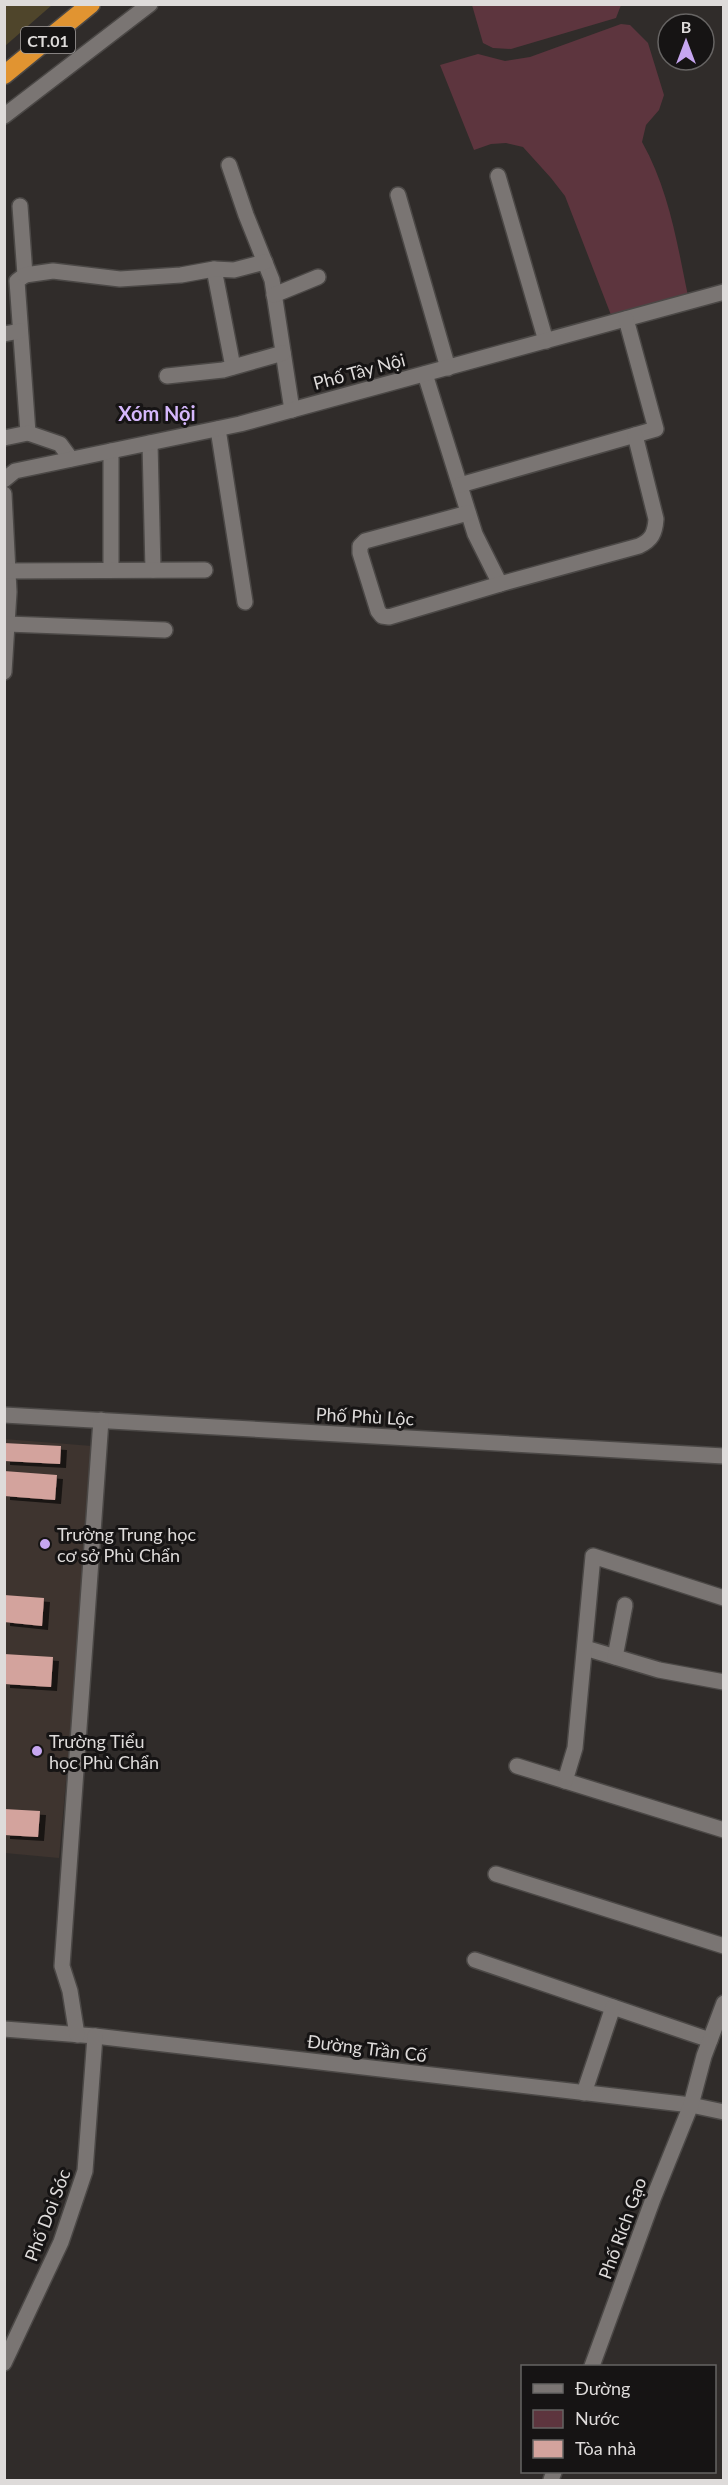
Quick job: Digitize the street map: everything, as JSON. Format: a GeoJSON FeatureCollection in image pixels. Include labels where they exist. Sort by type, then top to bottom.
{"type":"FeatureCollection","features":[{"type":"Feature","properties":{"kind":"highway","name":"CT.01"},"geometry":{"type":"LineString","coordinates":[[4,75],[91,4]]}},
{"type":"Feature","properties":{"kind":"street"},"geometry":{"type":"LineString","coordinates":[[4,116],[150,4]]}},
{"type":"Feature","properties":{"kind":"street"},"geometry":{"type":"LineString","coordinates":[[229,165],[272,280],[292,410]]}},
{"type":"Feature","properties":{"kind":"street"},"geometry":{"type":"LineString","coordinates":[[498,176],[546,340]]}},
{"type":"Feature","properties":{"kind":"street"},"geometry":{"type":"LineString","coordinates":[[398,195],[448,368]]}},
{"type":"Feature","properties":{"kind":"street"},"geometry":{"type":"LineString","coordinates":[[20,206],[25,274]]}},
{"type":"Feature","properties":{"kind":"street"},"geometry":{"type":"LineString","coordinates":[[28,433],[17,281],[25,274],[54,271],[120,279],[181,275],[214,269],[234,270],[265,262]]}},
{"type":"Feature","properties":{"kind":"street"},"geometry":{"type":"LineString","coordinates":[[214,269],[233,367]]}},
{"type":"Feature","properties":{"kind":"street"},"geometry":{"type":"LineString","coordinates":[[274,295],[318,278]]}},
{"type":"Feature","properties":{"kind":"street","name":"Phố Tây Nội"},"geometry":{"type":"LineString","coordinates":[[4,480],[15,471],[218,429],[723,292]]}},
{"type":"Feature","properties":{"kind":"street"},"geometry":{"type":"LineString","coordinates":[[460,485],[656,429],[626,319]]}},
{"type":"Feature","properties":{"kind":"street"},"geometry":{"type":"LineString","coordinates":[[4,334],[20,331]]}},
{"type":"Feature","properties":{"kind":"street"},"geometry":{"type":"LineString","coordinates":[[167,376],[233,367],[283,353]]}},
{"type":"Feature","properties":{"kind":"street"},"geometry":{"type":"LineString","coordinates":[[425,374],[475,534],[500,584]]}},
{"type":"Feature","properties":{"kind":"street"},"geometry":{"type":"LineString","coordinates":[[218,429],[245,602]]}},
{"type":"Feature","properties":{"kind":"street"},"geometry":{"type":"LineString","coordinates":[[4,438],[28,433],[60,444],[71,459]]}},
{"type":"Feature","properties":{"kind":"street"},"geometry":{"type":"LineString","coordinates":[[468,513],[365,542],[360,546],[360,553],[378,611],[382,616],[388,617],[649,542],[655,531],[656,519],[635,435]]}},
{"type":"Feature","properties":{"kind":"street"},"geometry":{"type":"LineString","coordinates":[[150,443],[153,570]]}},
{"type":"Feature","properties":{"kind":"street"},"geometry":{"type":"LineString","coordinates":[[111,451],[111,570]]}},
{"type":"Feature","properties":{"kind":"street"},"geometry":{"type":"LineString","coordinates":[[4,494],[7,624],[4,672]]}},
{"type":"Feature","properties":{"kind":"street"},"geometry":{"type":"LineString","coordinates":[[6,571],[205,570]]}},
{"type":"Feature","properties":{"kind":"street"},"geometry":{"type":"LineString","coordinates":[[7,624],[165,630]]}},
{"type":"Feature","properties":{"kind":"street","name":"Phố Phù Lộc"},"geometry":{"type":"LineString","coordinates":[[4,1415],[723,1456]]}},
{"type":"Feature","properties":{"kind":"street"},"geometry":{"type":"LineString","coordinates":[[77,2035],[70,1991],[62,1966],[101,1420]]}},
{"type":"Feature","properties":{"kind":"street"},"geometry":{"type":"LineString","coordinates":[[565,1781],[575,1748],[593,1556],[723,1598]]}},
{"type":"Feature","properties":{"kind":"street"},"geometry":{"type":"LineString","coordinates":[[615,1657],[625,1605]]}},
{"type":"Feature","properties":{"kind":"street"},"geometry":{"type":"LineString","coordinates":[[585,1648],[659,1670],[723,1682]]}},
{"type":"Feature","properties":{"kind":"street"},"geometry":{"type":"LineString","coordinates":[[517,1766],[723,1830]]}},
{"type":"Feature","properties":{"kind":"street"},"geometry":{"type":"LineString","coordinates":[[496,1874],[723,1946]]}},
{"type":"Feature","properties":{"kind":"street"},"geometry":{"type":"LineString","coordinates":[[475,1960],[710,2040]]}},
{"type":"Feature","properties":{"kind":"street","name":"Phố Rích Gạo"},"geometry":{"type":"LineString","coordinates":[[593,2365],[652,2199],[691,2105],[723,2003]]}},
{"type":"Feature","properties":{"kind":"street"},"geometry":{"type":"LineString","coordinates":[[584,2093],[613,2007]]}},
{"type":"Feature","properties":{"kind":"street","name":"Đường Trần Cố"},"geometry":{"type":"LineString","coordinates":[[4,2029],[94,2036],[691,2105],[722,2111]]}},
{"type":"Feature","properties":{"kind":"street","name":"Phố Doi Sóc"},"geometry":{"type":"LineString","coordinates":[[4,2363],[61,2242],[86,2171],[94,2036]]}},
{"type":"Feature","properties":{"kind":"shaded area"},"geometry":{"type":"Polygon","coordinates":[[[5,4],[52,4],[52,5],[5,46],[5,4]]]}},
{"type":"Feature","properties":{"kind":"shaded area"},"geometry":{"type":"Polygon","coordinates":[[[4,1439],[92,1446],[78,1649],[59,1858],[5,1853],[4,1439]]]}},
{"type":"Feature","properties":{"kind":"water"},"geometry":{"type":"Polygon","coordinates":[[[472,4],[621,5],[616,18],[511,49],[493,48],[483,43],[472,4]]]}},
{"type":"Feature","properties":{"kind":"water"},"geometry":{"type":"Polygon","coordinates":[[[621,24],[630,25],[648,43],[664,95],[659,110],[646,125],[642,142],[666,198],[688,296],[611,315],[565,196],[551,178],[523,147],[506,143],[491,144],[474,150],[440,65],[478,54],[505,61],[530,57],[621,24]]]}},
{"type":"Feature","properties":{"kind":"building"},"geometry":{"type":"Polygon","coordinates":[[[4,1443],[61,1446],[60,1464],[4,1461],[4,1443]]]}},
{"type":"Feature","properties":{"kind":"building"},"geometry":{"type":"Polygon","coordinates":[[[4,1471],[57,1475],[55,1500],[4,1496],[4,1471]]]}},
{"type":"Feature","properties":{"kind":"building"},"geometry":{"type":"Polygon","coordinates":[[[4,1595],[44,1598],[42,1626],[4,1622],[4,1595]]]}},
{"type":"Feature","properties":{"kind":"building"},"geometry":{"type":"Polygon","coordinates":[[[4,1654],[53,1657],[51,1687],[4,1684],[4,1654]]]}},
{"type":"Feature","properties":{"kind":"building"},"geometry":{"type":"Polygon","coordinates":[[[4,1809],[40,1811],[38,1837],[4,1835],[4,1809]]]}},
{"type":"Feature","properties":{"kind":"place","name":"Trường Trung học cơ sở Phù Chẩn"},"geometry":{"type":"Point","coordinates":[45,1544]}},
{"type":"Feature","properties":{"kind":"place","name":"Trường Tiểu học Phù Chẩn"},"geometry":{"type":"Point","coordinates":[37,1751]}},
{"type":"Feature","properties":{"kind":"district","name":"Xóm Nội"},"geometry":{"type":"Point","coordinates":[157,413]}}]}
